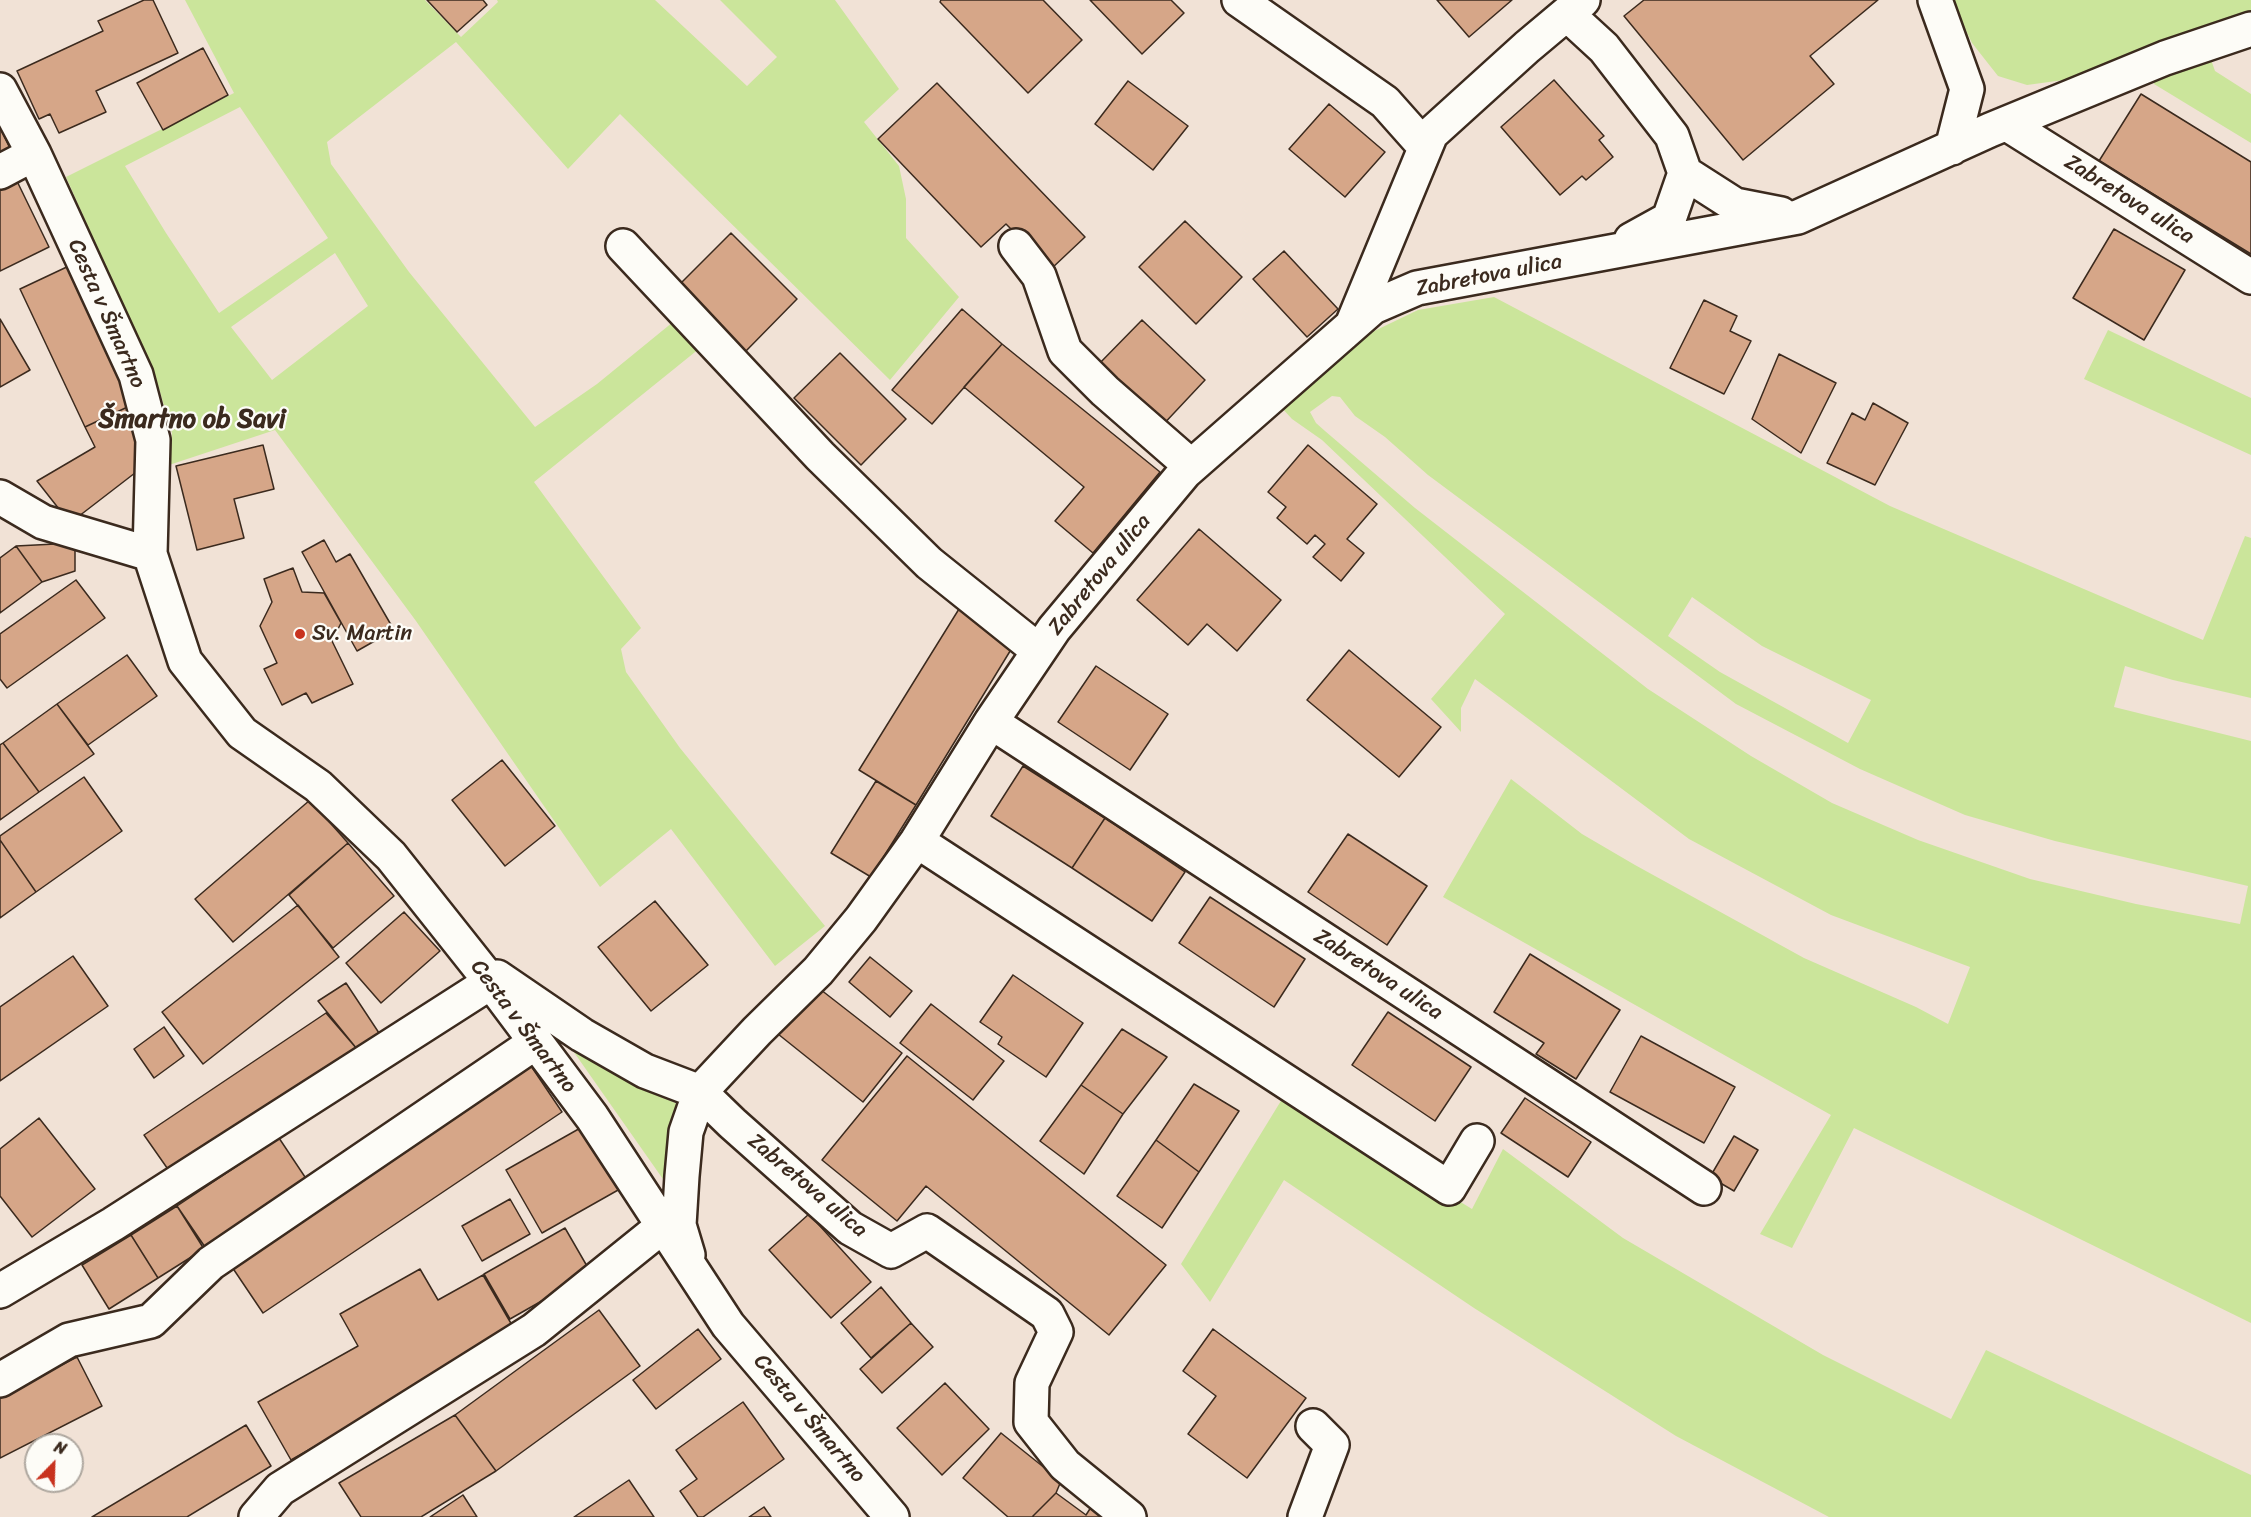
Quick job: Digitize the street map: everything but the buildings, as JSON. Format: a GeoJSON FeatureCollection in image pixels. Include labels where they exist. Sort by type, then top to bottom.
{"type":"FeatureCollection","features":[{"type":"Feature","properties":{"kind":"street"},"geometry":{"type":"LineString","coordinates":[[1239,0],[1385,102],[1425,147]]}},
{"type":"Feature","properties":{"kind":"street"},"geometry":{"type":"LineString","coordinates":[[1935,0],[1967,89],[1952,148]]}},
{"type":"Feature","properties":{"kind":"street"},"geometry":{"type":"LineString","coordinates":[[1351,327],[1431,134],[1575,7],[1672,136],[1684,173],[1669,219],[1608,253]]}},
{"type":"Feature","properties":{"kind":"street","name":"Zabretova ulica"},"geometry":{"type":"LineString","coordinates":[[1129,1517],[1065,1465],[1031,1422],[1032,1383],[1056,1332],[1047,1314],[927,1231],[891,1251],[850,1228],[700,1092],[818,971],[861,919],[917,841],[991,722],[1039,651],[1072,607],[1191,466],[1373,307],[1417,288],[1798,217],[2007,124],[2165,58],[2251,29]]}},
{"type":"Feature","properties":{"kind":"street","name":"Cesta v Šmartno"},"geometry":{"type":"LineString","coordinates":[[0,90],[34,154],[136,375],[153,440],[150,554],[185,661],[242,733],[318,786],[392,856],[592,1117],[728,1325],[892,1517]]}},
{"type":"Feature","properties":{"kind":"street","name":"Zabretova ulica"},"geometry":{"type":"LineString","coordinates":[[2007,124],[2251,277]]}},
{"type":"Feature","properties":{"kind":"street"},"geometry":{"type":"LineString","coordinates":[[0,172],[34,154]]}},
{"type":"Feature","properties":{"kind":"street"},"geometry":{"type":"LineString","coordinates":[[1684,173],[1735,205],[1798,217]]}},
{"type":"Feature","properties":{"kind":"street"},"geometry":{"type":"LineString","coordinates":[[622,246],[820,456],[928,563],[1039,651]]}},
{"type":"Feature","properties":{"kind":"street"},"geometry":{"type":"LineString","coordinates":[[1016,246],[1040,276],[1065,351],[1105,391],[1191,466]]}},
{"type":"Feature","properties":{"kind":"street"},"geometry":{"type":"LineString","coordinates":[[0,497],[43,522],[150,554]]}},
{"type":"Feature","properties":{"kind":"street","name":"Zabretova ulica"},"geometry":{"type":"LineString","coordinates":[[991,722],[1704,1188]]}},
{"type":"Feature","properties":{"kind":"street"},"geometry":{"type":"LineString","coordinates":[[917,841],[1449,1188],[1477,1142]]}},
{"type":"Feature","properties":{"kind":"street"},"geometry":{"type":"LineString","coordinates":[[0,1291],[113,1224],[482,972],[582,1035],[645,1071],[700,1092],[686,1132],[679,1225],[692,1271]]}},
{"type":"Feature","properties":{"kind":"street"},"geometry":{"type":"LineString","coordinates":[[0,1380],[69,1340],[151,1321],[211,1263],[536,1042]]}},
{"type":"Feature","properties":{"kind":"street"},"geometry":{"type":"LineString","coordinates":[[256,1517],[280,1489],[534,1330],[663,1226]]}},
{"type":"Feature","properties":{"kind":"street"},"geometry":{"type":"LineString","coordinates":[[1305,1517],[1332,1445],[1313,1426]]}},
{"type":"Feature","properties":{"kind":"green space"},"geometry":{"type":"Polygon","coordinates":[[[185,0],[425,0],[461,37],[498,2],[497,0],[655,0],[747,86],[777,57],[720,0],[835,0],[899,89],[864,122],[899,166],[906,199],[906,238],[959,297],[890,380],[620,114],[568,169],[456,42],[327,142],[331,164],[409,272],[535,427],[597,384],[673,322],[705,344],[534,482],[641,628],[621,649],[626,672],[680,748],[825,926],[775,966],[671,829],[600,887],[416,621],[275,430],[169,465],[172,433],[158,385],[66,177],[234,93],[185,0]],[[240,107],[125,166],[219,313],[328,238],[240,107]],[[335,253],[231,327],[272,380],[368,306],[335,253]]]}},
{"type":"Feature","properties":{"kind":"green space"},"geometry":{"type":"Polygon","coordinates":[[[1951,0],[2251,0],[2251,16],[2071,79],[2027,85],[1998,76],[1972,43],[1951,0]]]}},
{"type":"Feature","properties":{"kind":"green space"},"geometry":{"type":"Polygon","coordinates":[[[2208,51],[2215,71],[2251,94],[2251,143],[2154,84],[2151,74],[2208,51]]]}},
{"type":"Feature","properties":{"kind":"green space"},"geometry":{"type":"Polygon","coordinates":[[[1494,297],[1890,506],[2203,640],[2245,536],[2251,538],[2251,698],[2125,666],[2114,707],[2251,741],[2251,1323],[1854,1128],[1792,1248],[1760,1234],[1831,1115],[1443,897],[1511,779],[1582,834],[1635,865],[1804,958],[1916,1007],[1948,1024],[1970,967],[1831,915],[1689,839],[1475,679],[1461,708],[1461,732],[1431,699],[1505,614],[1322,440],[1292,419],[1281,407],[1366,335],[1418,310],[1494,297]],[[1332,396],[1310,412],[1316,423],[1325,431],[1415,508],[1648,689],[1751,756],[1832,803],[1918,840],[2030,879],[2136,904],[2240,924],[2248,886],[2055,841],[1965,815],[1860,769],[1736,704],[1428,475],[1385,437],[1355,416],[1340,397],[1332,396]],[[1692,597],[1668,636],[1720,672],[1848,743],[1871,700],[1762,646],[1692,597]]]}},
{"type":"Feature","properties":{"kind":"green space"},"geometry":{"type":"Polygon","coordinates":[[[2108,330],[2251,398],[2251,455],[2084,379],[2108,330]]]}},
{"type":"Feature","properties":{"kind":"green space"},"geometry":{"type":"Polygon","coordinates":[[[571,1048],[677,1104],[665,1182],[571,1048]]]}},
{"type":"Feature","properties":{"kind":"green space"},"geometry":{"type":"Polygon","coordinates":[[[1287,1091],[1323,1118],[1472,1209],[1503,1149],[1623,1238],[1823,1355],[1951,1419],[1986,1350],[2251,1475],[2251,1517],[1829,1517],[1676,1436],[1474,1308],[1284,1180],[1210,1302],[1181,1264],[1287,1091]]]}},
{"type":"Feature","properties":{"kind":"place","name":"Sv. Martin"},"geometry":{"type":"Point","coordinates":[300,634]}},
{"type":"Feature","properties":{"kind":"district","name":"Šmartno ob Savi"},"geometry":{"type":"Point","coordinates":[192,420]}}]}
